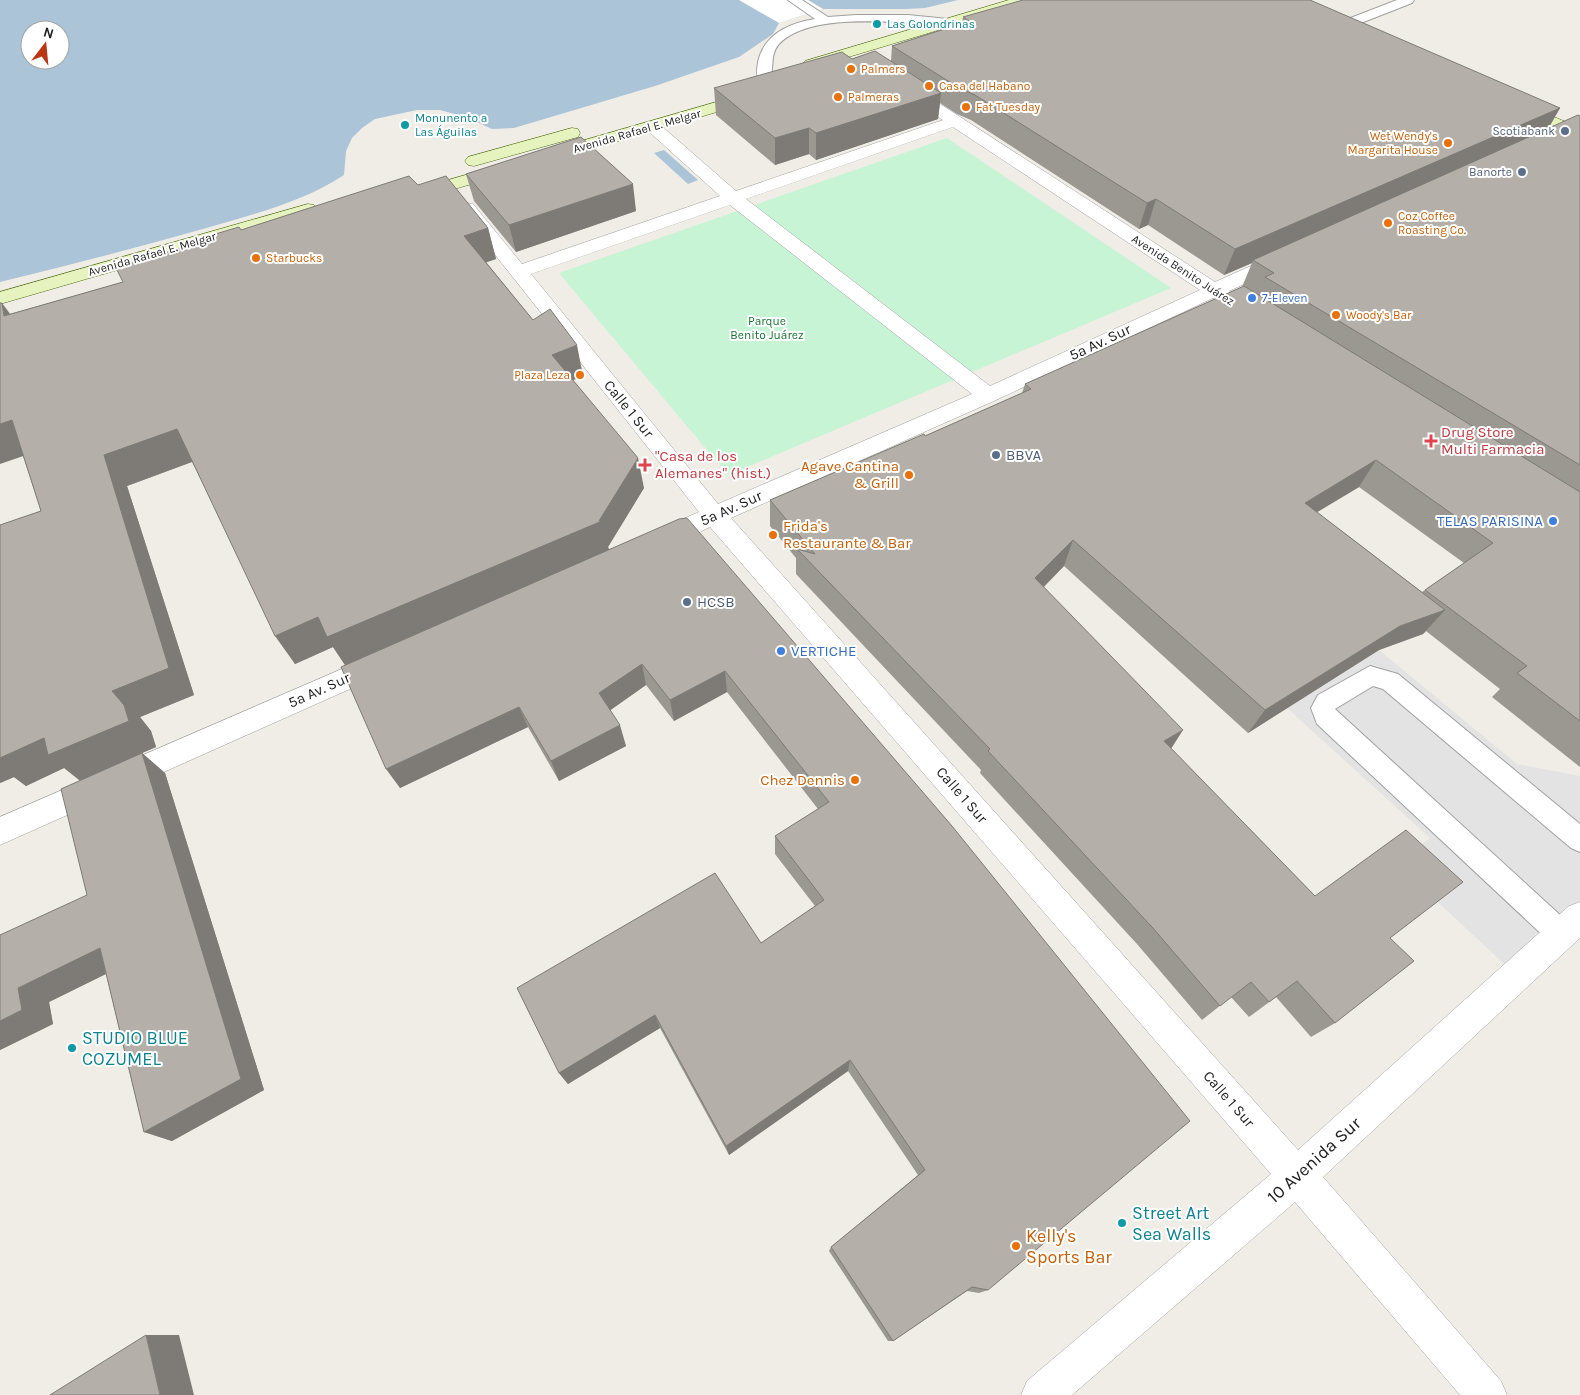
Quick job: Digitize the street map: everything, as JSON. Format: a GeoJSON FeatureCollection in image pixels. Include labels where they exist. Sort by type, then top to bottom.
{"type":"FeatureCollection","features":[{"type":"Feature","properties":{"kind":"main road"},"geometry":{"type":"LineString","coordinates":[[1029,6],[884,58],[805,74],[865,48],[948,24],[1029,6]]}},
{"type":"Feature","properties":{"kind":"main road"},"geometry":{"type":"LineString","coordinates":[[1322,19],[1357,35]]}},
{"type":"Feature","properties":{"kind":"main road"},"geometry":{"type":"LineString","coordinates":[[865,48],[884,58]]}},
{"type":"Feature","properties":{"kind":"main road","name":"Avenida Rafael E. Melgar"},"geometry":{"type":"LineString","coordinates":[[402,199],[652,126],[772,81]]}},
{"type":"Feature","properties":{"kind":"main road","name":"Avenida Rafael E. Melgar"},"geometry":{"type":"LineString","coordinates":[[410,180],[772,81]]}},
{"type":"Feature","properties":{"kind":"main road"},"geometry":{"type":"LineString","coordinates":[[1507,102],[1576,129]]}},
{"type":"Feature","properties":{"kind":"main road","name":"Avenida Rafael E. Melgar"},"geometry":{"type":"LineString","coordinates":[[0,298],[325,204]]}},
{"type":"Feature","properties":{"kind":"street","name":"Avenida Benito Juárez"},"geometry":{"type":"LineString","coordinates":[[894,81],[1238,306]]}},
{"type":"Feature","properties":{"kind":"street"},"geometry":{"type":"LineString","coordinates":[[518,272],[955,121]]}},
{"type":"Feature","properties":{"kind":"street"},"geometry":{"type":"LineString","coordinates":[[652,126],[733,198],[988,395]]}},
{"type":"Feature","properties":{"kind":"street"},"geometry":{"type":"LineString","coordinates":[[1552,137],[1576,129]]}},
{"type":"Feature","properties":{"kind":"street","name":"Calle 1 Sur"},"geometry":{"type":"LineString","coordinates":[[449,185],[714,515],[1297,1176],[1487,1395]]}},
{"type":"Feature","properties":{"kind":"street","name":"5a Av. Sur"},"geometry":{"type":"LineString","coordinates":[[633,551],[988,395],[1293,254]]}},
{"type":"Feature","properties":{"kind":"street","name":"5a Av. Sur"},"geometry":{"type":"LineString","coordinates":[[0,831],[398,655]]}},
{"type":"Feature","properties":{"kind":"street","name":"10 Avenida Sur"},"geometry":{"type":"LineString","coordinates":[[1041,1395],[1297,1176],[1571,926]]}},
{"type":"Feature","properties":{"kind":"lane"},"geometry":{"type":"LineString","coordinates":[[794,0],[825,20]]}},
{"type":"Feature","properties":{"kind":"lane"},"geometry":{"type":"LineString","coordinates":[[1339,27],[1408,0]]}},
{"type":"Feature","properties":{"kind":"lane"},"geometry":{"type":"LineString","coordinates":[[772,81],[763,66],[774,41],[788,32],[825,20],[892,18],[948,24]]}},
{"type":"Feature","properties":{"kind":"lane"},"geometry":{"type":"LineString","coordinates":[[1571,926],[1326,717],[1323,708],[1326,702],[1370,676],[1390,681],[1580,840]]}},
{"type":"Feature","properties":{"kind":"green space","name":"Parque Benito Juárez"},"geometry":{"type":"Polygon","coordinates":[[[947,138],[1171,288],[728,475],[559,273],[947,138]]]}},
{"type":"Feature","properties":{"kind":"shaded area"},"geometry":{"type":"Polygon","coordinates":[[[1379,650],[1517,764],[1580,776],[1580,917],[1517,976],[1396,863],[1430,838],[1287,708],[1379,650]]]}},
{"type":"Feature","properties":{"kind":"water"},"geometry":{"type":"Polygon","coordinates":[[[0,0],[958,0],[925,8],[823,9],[779,23],[773,34],[739,57],[655,86],[514,128],[492,129],[466,117],[440,110],[417,110],[375,119],[352,138],[346,151],[344,175],[312,193],[262,212],[105,256],[0,282],[0,0]]]}},
{"type":"Feature","properties":{"kind":"water"},"geometry":{"type":"Polygon","coordinates":[[[664,150],[698,180],[688,184],[654,153],[664,150]]]}},
{"type":"Feature","properties":{"kind":"pier"},"geometry":{"type":"Polygon","coordinates":[[[739,0],[808,0],[823,9],[779,23],[739,0]]]}},
{"type":"Feature","properties":{"kind":"building"},"geometry":{"type":"Polygon","coordinates":[[[1023,0],[1310,0],[1560,108],[1235,249],[1156,199],[1147,203],[975,95],[961,89],[892,46],[969,21],[963,17],[1023,0]]]}},
{"type":"Feature","properties":{"kind":"building"},"geometry":{"type":"Polygon","coordinates":[[[875,51],[941,93],[816,133],[809,128],[775,138],[714,88],[842,52],[852,59],[875,51]]]}},
{"type":"Feature","properties":{"kind":"building"},"geometry":{"type":"Polygon","coordinates":[[[1578,115],[1580,116],[1580,465],[1265,277],[1274,273],[1253,260],[1578,115]]]}},
{"type":"Feature","properties":{"kind":"building"},"geometry":{"type":"Polygon","coordinates":[[[581,137],[633,184],[509,225],[466,174],[581,137]]]}},
{"type":"Feature","properties":{"kind":"building"},"geometry":{"type":"Polygon","coordinates":[[[409,176],[418,185],[446,176],[488,228],[464,236],[533,320],[550,309],[577,345],[552,355],[638,458],[599,521],[602,521],[327,637],[318,617],[275,636],[177,429],[104,455],[169,668],[112,691],[124,705],[129,721],[48,755],[44,738],[0,758],[0,525],[41,511],[12,420],[0,424],[0,303],[2,303],[4,316],[123,282],[116,268],[203,241],[202,238],[239,227],[241,230],[409,176]]]}},
{"type":"Feature","properties":{"kind":"building"},"geometry":{"type":"Polygon","coordinates":[[[1244,286],[1580,492],[1580,721],[1517,673],[1527,666],[1425,590],[1493,543],[1376,460],[1305,503],[1445,610],[1400,626],[1265,710],[1073,540],[1035,578],[1183,730],[1164,741],[1315,896],[1406,830],[1463,882],[1390,938],[1414,961],[1335,1023],[1297,981],[1269,1002],[1251,982],[1220,1006],[1152,927],[988,751],[990,749],[797,549],[815,554],[770,500],[924,434],[925,436],[1031,389],[1025,384],[1244,286]]]}},
{"type":"Feature","properties":{"kind":"building"},"geometry":{"type":"Polygon","coordinates":[[[687,518],[952,826],[1190,1121],[988,1290],[972,1287],[893,1341],[831,1247],[925,1170],[850,1060],[726,1146],[655,1015],[559,1073],[517,988],[715,873],[761,943],[824,900],[775,836],[829,802],[725,671],[670,700],[642,664],[599,693],[620,725],[551,761],[519,707],[386,769],[341,667],[679,519],[687,518]]]}},
{"type":"Feature","properties":{"kind":"building"},"geometry":{"type":"Polygon","coordinates":[[[142,753],[241,1079],[144,1132],[100,948],[18,988],[22,1010],[0,1021],[0,935],[87,895],[61,789],[142,753]]]}},
{"type":"Feature","properties":{"kind":"building"},"geometry":{"type":"Polygon","coordinates":[[[146,1335],[160,1395],[50,1395],[146,1335]]]}},
{"type":"Feature","properties":{"kind":"place","name":"Las Golondrinas"},"geometry":{"type":"Point","coordinates":[877,24]}},
{"type":"Feature","properties":{"kind":"place","name":"Palmers"},"geometry":{"type":"Point","coordinates":[851,69]}},
{"type":"Feature","properties":{"kind":"place","name":"Casa del Habano"},"geometry":{"type":"Point","coordinates":[929,86]}},
{"type":"Feature","properties":{"kind":"place","name":"Palmeras"},"geometry":{"type":"Point","coordinates":[838,97]}},
{"type":"Feature","properties":{"kind":"place","name":"Fat Tuesday"},"geometry":{"type":"Point","coordinates":[966,107]}},
{"type":"Feature","properties":{"kind":"place","name":"Monunento a Las Águilas"},"geometry":{"type":"Point","coordinates":[405,125]}},
{"type":"Feature","properties":{"kind":"place","name":"Scotiabank"},"geometry":{"type":"Point","coordinates":[1565,131]}},
{"type":"Feature","properties":{"kind":"place","name":"Wet Wendy's Margarita House"},"geometry":{"type":"Point","coordinates":[1448,143]}},
{"type":"Feature","properties":{"kind":"place","name":"Banorte"},"geometry":{"type":"Point","coordinates":[1522,172]}},
{"type":"Feature","properties":{"kind":"place","name":"Coz Coffee Roasting Co."},"geometry":{"type":"Point","coordinates":[1388,223]}},
{"type":"Feature","properties":{"kind":"place","name":"Starbucks"},"geometry":{"type":"Point","coordinates":[256,258]}},
{"type":"Feature","properties":{"kind":"place","name":"7-Eleven"},"geometry":{"type":"Point","coordinates":[1252,298]}},
{"type":"Feature","properties":{"kind":"place","name":"Woody's Bar"},"geometry":{"type":"Point","coordinates":[1336,315]}},
{"type":"Feature","properties":{"kind":"place","name":"Plaza Leza"},"geometry":{"type":"Point","coordinates":[580,375]}},
{"type":"Feature","properties":{"kind":"place","name":"Drug Store Multi Farmacia"},"geometry":{"type":"Point","coordinates":[1431,441]}},
{"type":"Feature","properties":{"kind":"place","name":"BBVA"},"geometry":{"type":"Point","coordinates":[996,455]}},
{"type":"Feature","properties":{"kind":"place","name":"\"Casa de los Alemanes\" (hist.)"},"geometry":{"type":"Point","coordinates":[645,465]}},
{"type":"Feature","properties":{"kind":"place","name":"Agave Cantina & Grill"},"geometry":{"type":"Point","coordinates":[909,475]}},
{"type":"Feature","properties":{"kind":"place","name":"TELAS PARISINA"},"geometry":{"type":"Point","coordinates":[1553,521]}},
{"type":"Feature","properties":{"kind":"place","name":"Frida's Restaurante & Bar"},"geometry":{"type":"Point","coordinates":[773,535]}},
{"type":"Feature","properties":{"kind":"place","name":"HCSB"},"geometry":{"type":"Point","coordinates":[687,602]}},
{"type":"Feature","properties":{"kind":"place","name":"VERTICHE"},"geometry":{"type":"Point","coordinates":[781,651]}},
{"type":"Feature","properties":{"kind":"place","name":"Chez Dennis"},"geometry":{"type":"Point","coordinates":[855,780]}},
{"type":"Feature","properties":{"kind":"place","name":"STUDIO BLUE COZUMEL"},"geometry":{"type":"Point","coordinates":[72,1048]}},
{"type":"Feature","properties":{"kind":"place","name":"Street Art Sea Walls"},"geometry":{"type":"Point","coordinates":[1122,1223]}},
{"type":"Feature","properties":{"kind":"place","name":"Kelly's Sports Bar"},"geometry":{"type":"Point","coordinates":[1016,1246]}}]}
